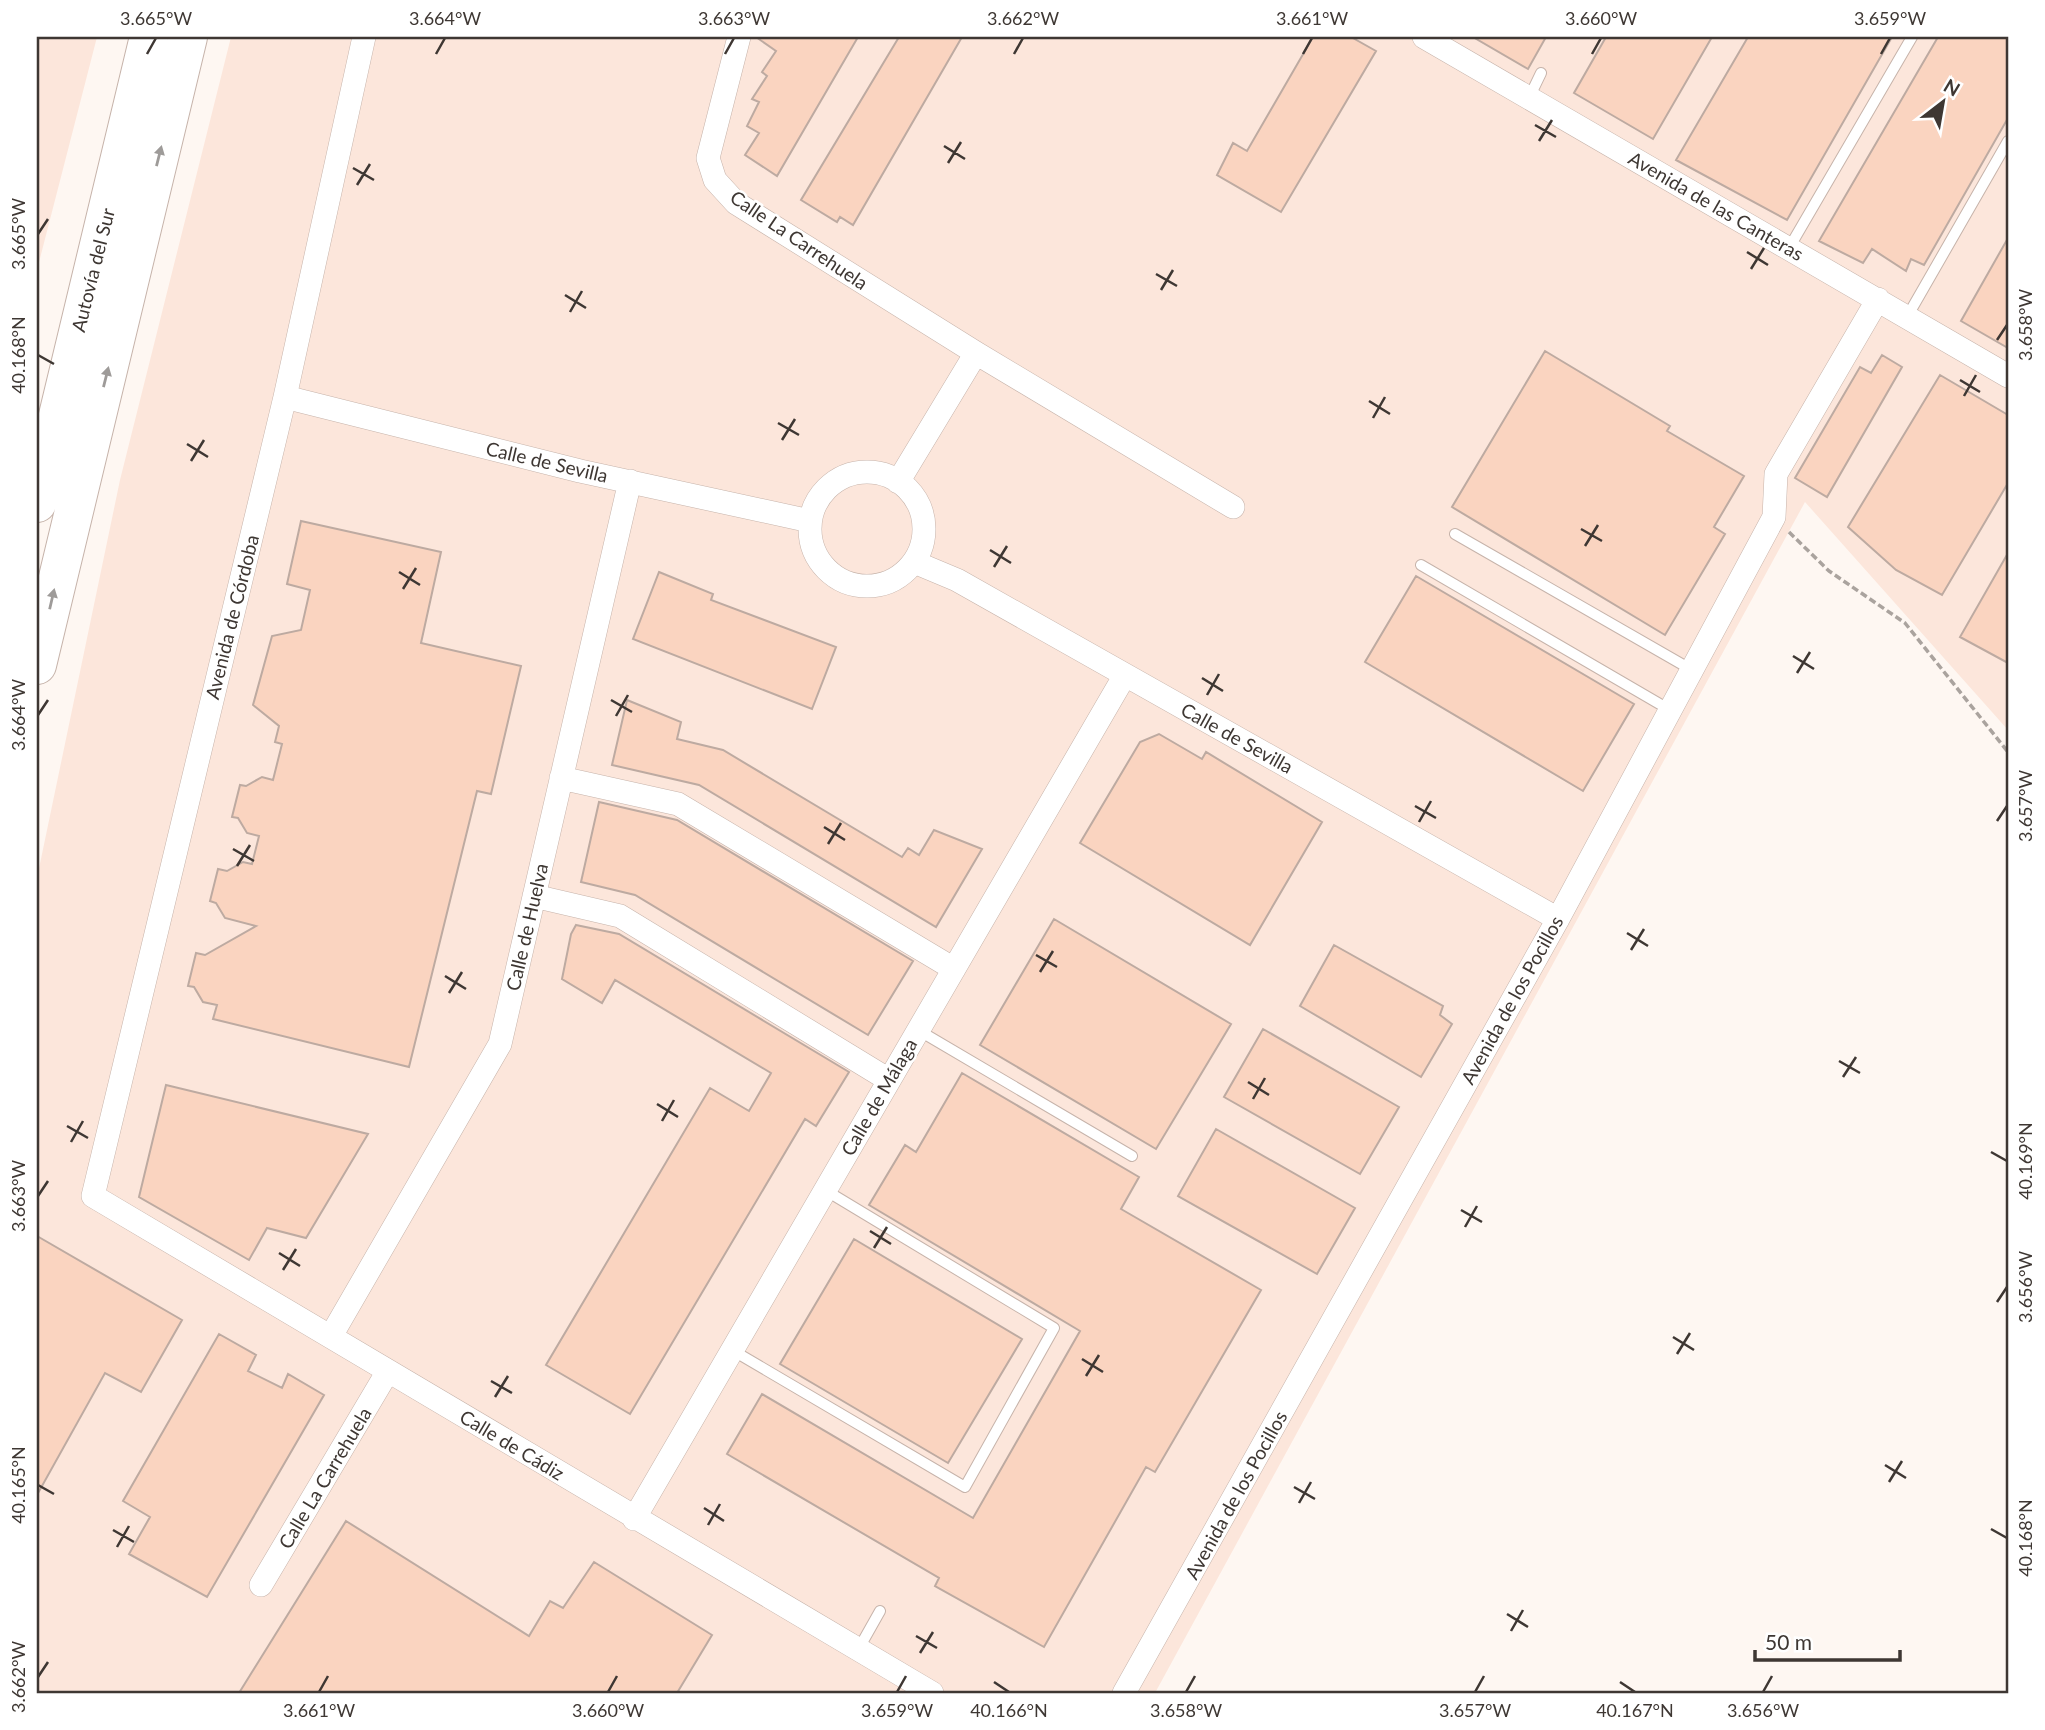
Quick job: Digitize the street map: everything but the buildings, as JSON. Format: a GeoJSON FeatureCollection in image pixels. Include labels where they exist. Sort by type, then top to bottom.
{"type":"FeatureCollection","features":[{"type":"Feature","properties":{"kind":"highway","name":"Autovía del Sur"},"geometry":{"type":"LineString","coordinates":[[37,503],[149,37]]}},
{"type":"Feature","properties":{"kind":"highway"},"geometry":{"type":"LineString","coordinates":[[37,665],[188,37]]}},
{"type":"Feature","properties":{"kind":"highway"},"geometry":{"type":"LineString","coordinates":[[37,423],[77,339]]}},
{"type":"Feature","properties":{"kind":"street","name":"Avenida de Córdoba"},"geometry":{"type":"LineString","coordinates":[[93,1196],[285,397],[364,37]]}},
{"type":"Feature","properties":{"kind":"street","name":"Calle La Carrehuela"},"geometry":{"type":"LineString","coordinates":[[739,37],[708,158],[715,180],[736,203],[976,353],[1233,507]]}},
{"type":"Feature","properties":{"kind":"street","name":"Avenida de las Canteras"},"geometry":{"type":"LineString","coordinates":[[1424,37],[2008,376]]}},
{"type":"Feature","properties":{"kind":"street","name":"Avenida de los Pocillos"},"geometry":{"type":"LineString","coordinates":[[1124,1693],[1558,919],[1774,517],[1776,474],[1878,299]]}},
{"type":"Feature","properties":{"kind":"street"},"geometry":{"type":"LineString","coordinates":[[898,482],[976,353]]}},
{"type":"Feature","properties":{"kind":"street","name":"Calle de Sevilla"},"geometry":{"type":"LineString","coordinates":[[285,397],[630,481],[810,521]]}},
{"type":"Feature","properties":{"kind":"street"},"geometry":{"type":"LineString","coordinates":[[870,472],[898,482],[914,496],[921,512],[923,538],[914,562],[900,575],[884,584],[865,586],[846,582],[830,572],[818,558],[811,540],[810,521],[815,505],[837,480],[870,472]]}},
{"type":"Feature","properties":{"kind":"street","name":"Calle de Huelva"},"geometry":{"type":"LineString","coordinates":[[331,1336],[500,1044],[630,481]]}},
{"type":"Feature","properties":{"kind":"street","name":"Calle de Sevilla"},"geometry":{"type":"LineString","coordinates":[[914,562],[957,580],[1558,919]]}},
{"type":"Feature","properties":{"kind":"street","name":"Calle de Málaga"},"geometry":{"type":"LineString","coordinates":[[634,1519],[1125,675]]}},
{"type":"Feature","properties":{"kind":"street"},"geometry":{"type":"LineString","coordinates":[[561,778],[678,804],[954,968]]}},
{"type":"Feature","properties":{"kind":"street"},"geometry":{"type":"LineString","coordinates":[[534,896],[621,916],[889,1080]]}},
{"type":"Feature","properties":{"kind":"street","name":"Calle de Cádiz"},"geometry":{"type":"LineString","coordinates":[[93,1196],[634,1519],[932,1693]]}},
{"type":"Feature","properties":{"kind":"street","name":"Calle La Carrehuela"},"geometry":{"type":"LineString","coordinates":[[261,1585],[388,1371]]}},
{"type":"Feature","properties":{"kind":"lane"},"geometry":{"type":"LineString","coordinates":[[1789,248],[1912,37]]}},
{"type":"Feature","properties":{"kind":"lane"},"geometry":{"type":"LineString","coordinates":[[1529,98],[1541,74]]}},
{"type":"Feature","properties":{"kind":"lane"},"geometry":{"type":"LineString","coordinates":[[1907,317],[2008,141]]}},
{"type":"Feature","properties":{"kind":"lane"},"geometry":{"type":"LineString","coordinates":[[1455,534],[1692,670]]}},
{"type":"Feature","properties":{"kind":"lane"},"geometry":{"type":"LineString","coordinates":[[1421,565],[1670,710]]}},
{"type":"Feature","properties":{"kind":"lane"},"geometry":{"type":"LineString","coordinates":[[918,1030],[1132,1156]]}},
{"type":"Feature","properties":{"kind":"lane"},"geometry":{"type":"LineString","coordinates":[[732,1350],[965,1487],[1055,1328],[825,1190]]}},
{"type":"Feature","properties":{"kind":"lane"},"geometry":{"type":"LineString","coordinates":[[858,1650],[880,1611]]}},
{"type":"Feature","properties":{"kind":"path"},"geometry":{"type":"LineString","coordinates":[[1774,517],[1829,571],[1905,623],[2008,752]]}},
{"type":"Feature","properties":{"kind":"shaded area"},"geometry":{"type":"Polygon","coordinates":[[[37,37],[97,37],[37,270],[37,37]]]}},
{"type":"Feature","properties":{"kind":"shaded area"},"geometry":{"type":"Polygon","coordinates":[[[231,37],[2008,37],[2008,730],[1805,502],[1155,1693],[37,1693],[37,878],[120,480],[231,37]]]}}]}
